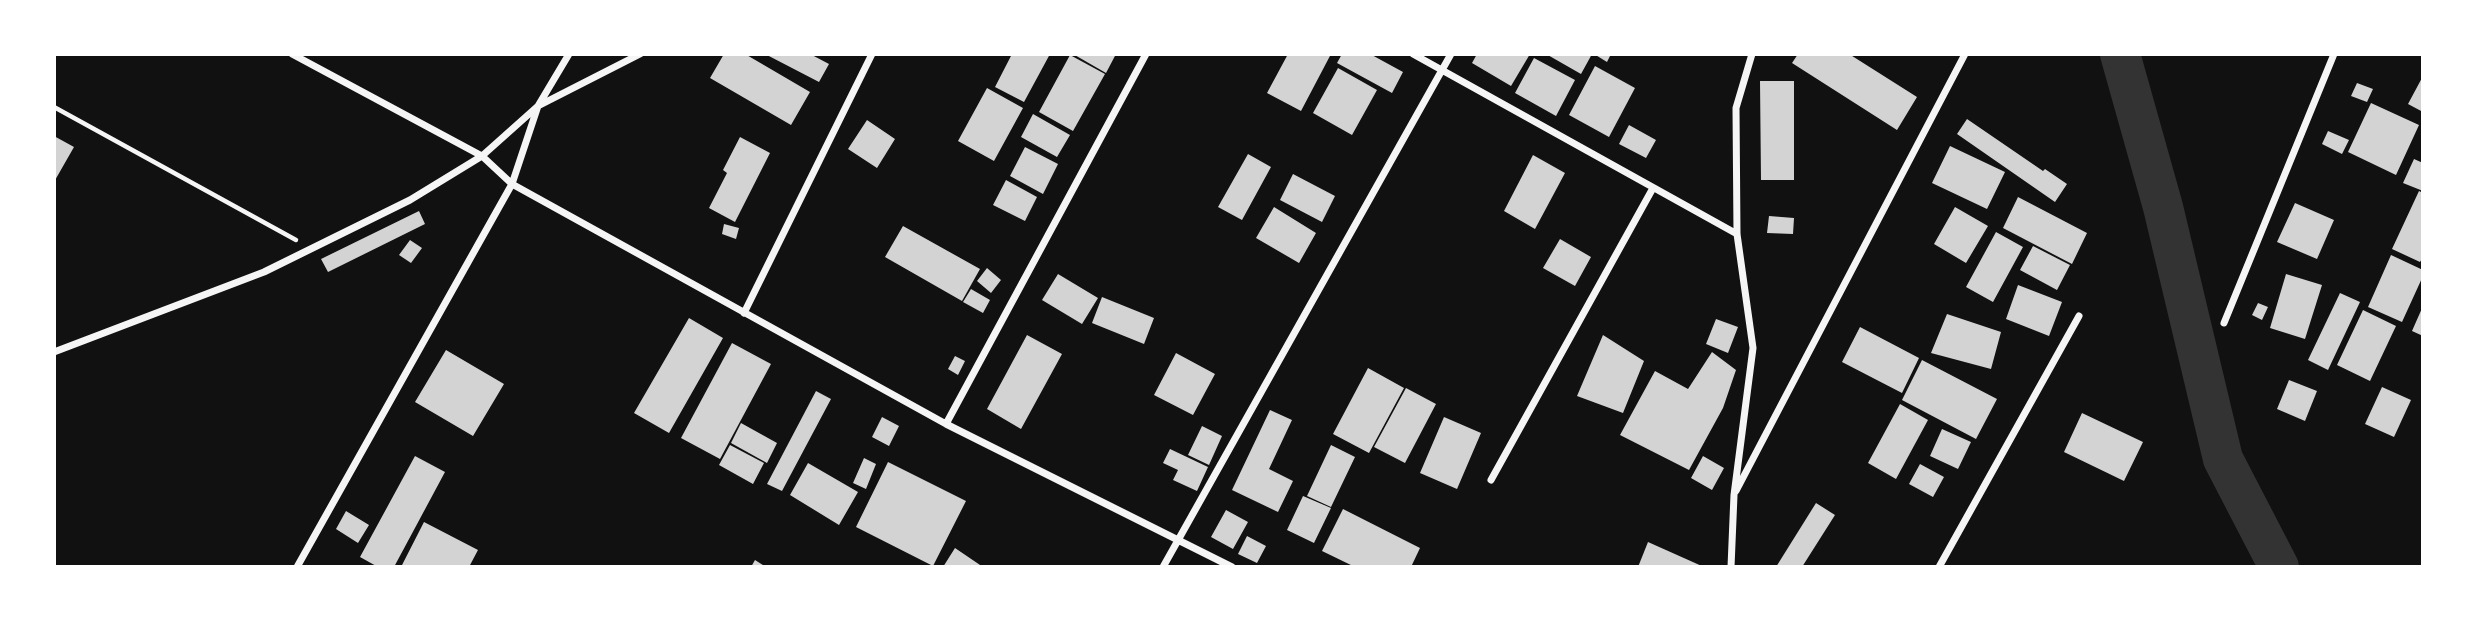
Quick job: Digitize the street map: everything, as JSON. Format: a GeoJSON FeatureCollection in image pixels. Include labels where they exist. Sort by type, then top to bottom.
{"type":"FeatureCollection","features":[{"type":"Feature","properties":{"kind":"street"},"geometry":{"type":"LineString","coordinates":[[292,54],[482,156],[512,184],[946,424],[1232,567]]}},
{"type":"Feature","properties":{"kind":"street"},"geometry":{"type":"LineString","coordinates":[[297,567],[512,184],[538,106],[569,54]]}},
{"type":"Feature","properties":{"kind":"street"},"geometry":{"type":"LineString","coordinates":[[54,352],[264,272],[410,200],[482,156],[538,106],[640,54]]}},
{"type":"Feature","properties":{"kind":"street"},"geometry":{"type":"LineString","coordinates":[[744,313],[872,54]]}},
{"type":"Feature","properties":{"kind":"street"},"geometry":{"type":"LineString","coordinates":[[946,424],[1146,54]]}},
{"type":"Feature","properties":{"kind":"street"},"geometry":{"type":"LineString","coordinates":[[1413,54],[1737,234]]}},
{"type":"Feature","properties":{"kind":"street"},"geometry":{"type":"LineString","coordinates":[[1163,567],[1451,54]]}},
{"type":"Feature","properties":{"kind":"street"},"geometry":{"type":"LineString","coordinates":[[1731,567],[1734,495],[1753,348],[1737,234],[1736,108],[1752,54]]}},
{"type":"Feature","properties":{"kind":"street"},"geometry":{"type":"LineString","coordinates":[[1734,495],[1965,54]]}},
{"type":"Feature","properties":{"kind":"street"},"geometry":{"type":"LineString","coordinates":[[2224,323],[2334,54]]}},
{"type":"Feature","properties":{"kind":"street"},"geometry":{"type":"LineString","coordinates":[[1491,480],[1653,188]]}},
{"type":"Feature","properties":{"kind":"street"},"geometry":{"type":"LineString","coordinates":[[1939,567],[2078,316]]}},
{"type":"Feature","properties":{"kind":"street"},"geometry":{"type":"LineString","coordinates":[[1724,567],[1731,554]]}},
{"type":"Feature","properties":{"kind":"path"},"geometry":{"type":"LineString","coordinates":[[54,107],[312,249]]}},
{"type":"Feature","properties":{"kind":"building"},"geometry":{"type":"Polygon","coordinates":[[[724,54],[745,54],[810,92],[791,125],[710,78],[724,54]]]}},
{"type":"Feature","properties":{"kind":"building"},"geometry":{"type":"Polygon","coordinates":[[[765,54],[810,54],[829,64],[819,82],[765,54]]]}},
{"type":"Feature","properties":{"kind":"building"},"geometry":{"type":"Polygon","coordinates":[[[1012,54],[1050,54],[1024,102],[995,87],[1012,54]]]}},
{"type":"Feature","properties":{"kind":"building"},"geometry":{"type":"Polygon","coordinates":[[[1073,54],[1116,54],[1106,73],[1073,54]]]}},
{"type":"Feature","properties":{"kind":"building"},"geometry":{"type":"Polygon","coordinates":[[[1288,54],[1331,54],[1301,111],[1267,93],[1288,54]]]}},
{"type":"Feature","properties":{"kind":"building"},"geometry":{"type":"Polygon","coordinates":[[[1342,54],[1370,54],[1403,72],[1392,93],[1337,63],[1342,54]]]}},
{"type":"Feature","properties":{"kind":"building"},"geometry":{"type":"Polygon","coordinates":[[[1477,54],[1530,54],[1511,86],[1472,63],[1477,54]]]}},
{"type":"Feature","properties":{"kind":"building"},"geometry":{"type":"Polygon","coordinates":[[[1546,54],[1592,54],[1581,74],[1546,54]]]}},
{"type":"Feature","properties":{"kind":"building"},"geometry":{"type":"Polygon","coordinates":[[[1594,54],[1611,54],[1607,62],[1594,54]]]}},
{"type":"Feature","properties":{"kind":"building"},"geometry":{"type":"Polygon","coordinates":[[[1798,54],[1849,54],[1917,97],[1897,130],[1792,63],[1798,54]]]}},
{"type":"Feature","properties":{"kind":"building"},"geometry":{"type":"Polygon","coordinates":[[[1070,55],[1105,74],[1073,131],[1039,112],[1070,55]]]}},
{"type":"Feature","properties":{"kind":"building"},"geometry":{"type":"Polygon","coordinates":[[[1534,58],[1575,80],[1556,116],[1515,93],[1534,58]]]}},
{"type":"Feature","properties":{"kind":"building"},"geometry":{"type":"Polygon","coordinates":[[[1595,66],[1635,88],[1609,137],[1569,115],[1595,66]]]}},
{"type":"Feature","properties":{"kind":"building"},"geometry":{"type":"Polygon","coordinates":[[[1338,68],[1377,90],[1352,135],[1313,113],[1338,68]]]}},
{"type":"Feature","properties":{"kind":"building"},"geometry":{"type":"Polygon","coordinates":[[[2423,76],[2423,112],[2408,104],[2423,76]]]}},
{"type":"Feature","properties":{"kind":"building"},"geometry":{"type":"Polygon","coordinates":[[[1760,81],[1794,81],[1794,180],[1761,180],[1760,81]]]}},
{"type":"Feature","properties":{"kind":"building"},"geometry":{"type":"Polygon","coordinates":[[[2357,83],[2373,89],[2367,102],[2351,96],[2357,83]]]}},
{"type":"Feature","properties":{"kind":"building"},"geometry":{"type":"Polygon","coordinates":[[[987,88],[1023,108],[994,161],[958,141],[987,88]]]}},
{"type":"Feature","properties":{"kind":"building"},"geometry":{"type":"Polygon","coordinates":[[[2371,103],[2419,125],[2396,175],[2348,152],[2371,103]]]}},
{"type":"Feature","properties":{"kind":"building"},"geometry":{"type":"Polygon","coordinates":[[[1033,114],[1070,135],[1057,157],[1021,137],[1033,114]]]}},
{"type":"Feature","properties":{"kind":"building"},"geometry":{"type":"Polygon","coordinates":[[[1967,119],[2043,171],[2045,169],[2067,184],[2055,202],[1957,134],[1967,119]]]}},
{"type":"Feature","properties":{"kind":"building"},"geometry":{"type":"Polygon","coordinates":[[[867,120],[895,139],[877,168],[848,149],[867,120]]]}},
{"type":"Feature","properties":{"kind":"building"},"geometry":{"type":"Polygon","coordinates":[[[1629,125],[1656,140],[1646,158],[1619,144],[1629,125]]]}},
{"type":"Feature","properties":{"kind":"building"},"geometry":{"type":"Polygon","coordinates":[[[2328,131],[2349,140],[2342,154],[2322,144],[2328,131]]]}},
{"type":"Feature","properties":{"kind":"building"},"geometry":{"type":"Polygon","coordinates":[[[54,136],[74,147],[54,182],[54,136]]]}},
{"type":"Feature","properties":{"kind":"building"},"geometry":{"type":"Polygon","coordinates":[[[740,137],[770,153],[735,222],[709,208],[727,173],[723,170],[740,137]]]}},
{"type":"Feature","properties":{"kind":"building"},"geometry":{"type":"Polygon","coordinates":[[[1950,146],[2005,172],[1987,209],[1932,183],[1950,146]]]}},
{"type":"Feature","properties":{"kind":"building"},"geometry":{"type":"Polygon","coordinates":[[[1025,147],[1058,164],[1043,194],[1010,176],[1025,147]]]}},
{"type":"Feature","properties":{"kind":"building"},"geometry":{"type":"Polygon","coordinates":[[[1248,154],[1271,167],[1242,220],[1218,207],[1248,154]]]}},
{"type":"Feature","properties":{"kind":"building"},"geometry":{"type":"Polygon","coordinates":[[[1533,155],[1565,173],[1535,229],[1504,211],[1533,155]]]}},
{"type":"Feature","properties":{"kind":"building"},"geometry":{"type":"Polygon","coordinates":[[[2414,159],[2423,163],[2423,191],[2403,183],[2414,159]]]}},
{"type":"Feature","properties":{"kind":"building"},"geometry":{"type":"Polygon","coordinates":[[[1293,174],[1335,196],[1322,222],[1280,200],[1293,174]]]}},
{"type":"Feature","properties":{"kind":"building"},"geometry":{"type":"Polygon","coordinates":[[[1006,180],[1037,197],[1025,221],[993,205],[1006,180]]]}},
{"type":"Feature","properties":{"kind":"building"},"geometry":{"type":"Polygon","coordinates":[[[2419,191],[2423,193],[2423,257],[2420,262],[2392,249],[2419,191]]]}},
{"type":"Feature","properties":{"kind":"building"},"geometry":{"type":"Polygon","coordinates":[[[2018,197],[2087,233],[2072,264],[2003,228],[2018,197]]]}},
{"type":"Feature","properties":{"kind":"building"},"geometry":{"type":"Polygon","coordinates":[[[2295,203],[2334,220],[2317,259],[2277,242],[2295,203]]]}},
{"type":"Feature","properties":{"kind":"building"},"geometry":{"type":"Polygon","coordinates":[[[1274,207],[1316,233],[1299,263],[1256,238],[1274,207]]]}},
{"type":"Feature","properties":{"kind":"building"},"geometry":{"type":"Polygon","coordinates":[[[1955,207],[1988,226],[1966,263],[1934,244],[1955,207]]]}},
{"type":"Feature","properties":{"kind":"building"},"geometry":{"type":"Polygon","coordinates":[[[419,211],[425,224],[328,272],[321,259],[419,211]]]}},
{"type":"Feature","properties":{"kind":"building"},"geometry":{"type":"Polygon","coordinates":[[[1769,216],[1794,218],[1793,234],[1767,233],[1769,216]]]}},
{"type":"Feature","properties":{"kind":"building"},"geometry":{"type":"Polygon","coordinates":[[[724,224],[739,228],[736,239],[722,234],[724,224]]]}},
{"type":"Feature","properties":{"kind":"building"},"geometry":{"type":"Polygon","coordinates":[[[903,226],[980,269],[962,301],[885,257],[903,226]]]}},
{"type":"Feature","properties":{"kind":"building"},"geometry":{"type":"Polygon","coordinates":[[[1996,232],[2023,247],[1993,302],[1966,287],[1996,232]]]}},
{"type":"Feature","properties":{"kind":"building"},"geometry":{"type":"Polygon","coordinates":[[[1560,239],[1591,257],[1575,286],[1543,268],[1560,239]]]}},
{"type":"Feature","properties":{"kind":"building"},"geometry":{"type":"Polygon","coordinates":[[[410,240],[422,248],[411,263],[399,255],[410,240]]]}},
{"type":"Feature","properties":{"kind":"building"},"geometry":{"type":"Polygon","coordinates":[[[2033,246],[2070,265],[2057,290],[2020,270],[2033,246]]]}},
{"type":"Feature","properties":{"kind":"building"},"geometry":{"type":"Polygon","coordinates":[[[2391,255],[2423,270],[2423,276],[2402,322],[2368,307],[2391,255]]]}},
{"type":"Feature","properties":{"kind":"building"},"geometry":{"type":"Polygon","coordinates":[[[987,268],[1001,280],[991,293],[977,281],[987,268]]]}},
{"type":"Feature","properties":{"kind":"building"},"geometry":{"type":"Polygon","coordinates":[[[1058,274],[1098,298],[1082,324],[1042,300],[1058,274]]]}},
{"type":"Feature","properties":{"kind":"building"},"geometry":{"type":"Polygon","coordinates":[[[2286,274],[2322,285],[2305,339],[2270,328],[2286,274]]]}},
{"type":"Feature","properties":{"kind":"building"},"geometry":{"type":"Polygon","coordinates":[[[2018,285],[2062,302],[2049,336],[2006,319],[2018,285]]]}},
{"type":"Feature","properties":{"kind":"building"},"geometry":{"type":"Polygon","coordinates":[[[971,289],[990,300],[983,313],[963,302],[971,289]]]}},
{"type":"Feature","properties":{"kind":"building"},"geometry":{"type":"Polygon","coordinates":[[[2340,293],[2360,302],[2328,370],[2308,360],[2340,293]]]}},
{"type":"Feature","properties":{"kind":"building"},"geometry":{"type":"Polygon","coordinates":[[[1102,297],[1154,318],[1144,344],[1092,323],[1102,297]]]}},
{"type":"Feature","properties":{"kind":"building"},"geometry":{"type":"Polygon","coordinates":[[[2258,303],[2268,307],[2262,320],[2252,315],[2258,303]]]}},
{"type":"Feature","properties":{"kind":"building"},"geometry":{"type":"Polygon","coordinates":[[[2423,306],[2423,336],[2412,331],[2423,306]]]}},
{"type":"Feature","properties":{"kind":"building"},"geometry":{"type":"Polygon","coordinates":[[[2363,310],[2396,326],[2370,381],[2337,365],[2363,310]]]}},
{"type":"Feature","properties":{"kind":"building"},"geometry":{"type":"Polygon","coordinates":[[[1947,314],[2001,332],[1991,369],[1931,353],[1947,314]]]}},
{"type":"Feature","properties":{"kind":"building"},"geometry":{"type":"Polygon","coordinates":[[[689,318],[723,338],[669,433],[634,413],[689,318]]]}},
{"type":"Feature","properties":{"kind":"building"},"geometry":{"type":"Polygon","coordinates":[[[1716,319],[1738,327],[1728,353],[1706,344],[1716,319]]]}},
{"type":"Feature","properties":{"kind":"building"},"geometry":{"type":"Polygon","coordinates":[[[1860,327],[1919,358],[1902,393],[1842,362],[1860,327]]]}},
{"type":"Feature","properties":{"kind":"building"},"geometry":{"type":"Polygon","coordinates":[[[1027,335],[1062,354],[1021,429],[987,409],[1027,335]]]}},
{"type":"Feature","properties":{"kind":"building"},"geometry":{"type":"Polygon","coordinates":[[[1603,335],[1644,361],[1623,413],[1577,396],[1603,335]]]}},
{"type":"Feature","properties":{"kind":"building"},"geometry":{"type":"Polygon","coordinates":[[[732,343],[771,364],[720,459],[681,438],[732,343]]]}},
{"type":"Feature","properties":{"kind":"building"},"geometry":{"type":"Polygon","coordinates":[[[446,350],[504,384],[473,436],[415,402],[446,350]]]}},
{"type":"Feature","properties":{"kind":"building"},"geometry":{"type":"Polygon","coordinates":[[[1712,352],[1736,370],[1723,408],[1689,470],[1620,435],[1655,371],[1688,389],[1712,352]]]}},
{"type":"Feature","properties":{"kind":"building"},"geometry":{"type":"Polygon","coordinates":[[[1176,353],[1215,374],[1193,415],[1154,395],[1176,353]]]}},
{"type":"Feature","properties":{"kind":"building"},"geometry":{"type":"Polygon","coordinates":[[[955,356],[965,361],[958,375],[948,369],[955,356]]]}},
{"type":"Feature","properties":{"kind":"building"},"geometry":{"type":"Polygon","coordinates":[[[1922,360],[1997,399],[1976,439],[1902,400],[1922,360]]]}},
{"type":"Feature","properties":{"kind":"building"},"geometry":{"type":"Polygon","coordinates":[[[1368,368],[1404,388],[1369,453],[1333,434],[1368,368]]]}},
{"type":"Feature","properties":{"kind":"building"},"geometry":{"type":"Polygon","coordinates":[[[2289,380],[2317,391],[2305,421],[2277,409],[2289,380]]]}},
{"type":"Feature","properties":{"kind":"building"},"geometry":{"type":"Polygon","coordinates":[[[2382,387],[2411,400],[2394,437],[2365,424],[2382,387]]]}},
{"type":"Feature","properties":{"kind":"building"},"geometry":{"type":"Polygon","coordinates":[[[1406,388],[1436,404],[1405,463],[1374,447],[1406,388]]]}},
{"type":"Feature","properties":{"kind":"building"},"geometry":{"type":"Polygon","coordinates":[[[816,391],[831,399],[782,491],[767,484],[816,391]]]}},
{"type":"Feature","properties":{"kind":"building"},"geometry":{"type":"Polygon","coordinates":[[[1900,404],[1928,420],[1896,479],[1868,463],[1900,404]]]}},
{"type":"Feature","properties":{"kind":"building"},"geometry":{"type":"Polygon","coordinates":[[[1270,410],[1292,420],[1269,469],[1293,481],[1278,512],[1232,490],[1270,410]]]}},
{"type":"Feature","properties":{"kind":"building"},"geometry":{"type":"Polygon","coordinates":[[[2082,413],[2143,442],[2124,481],[2064,452],[2082,413]]]}},
{"type":"Feature","properties":{"kind":"building"},"geometry":{"type":"Polygon","coordinates":[[[882,417],[899,426],[889,446],[872,437],[882,417]]]}},
{"type":"Feature","properties":{"kind":"building"},"geometry":{"type":"Polygon","coordinates":[[[1444,417],[1481,433],[1457,489],[1420,473],[1444,417]]]}},
{"type":"Feature","properties":{"kind":"building"},"geometry":{"type":"Polygon","coordinates":[[[741,423],[777,443],[767,463],[731,443],[741,423]]]}},
{"type":"Feature","properties":{"kind":"building"},"geometry":{"type":"Polygon","coordinates":[[[1202,426],[1222,436],[1209,465],[1188,455],[1202,426]]]}},
{"type":"Feature","properties":{"kind":"building"},"geometry":{"type":"Polygon","coordinates":[[[1942,429],[1971,442],[1958,469],[1930,456],[1942,429]]]}},
{"type":"Feature","properties":{"kind":"building"},"geometry":{"type":"Polygon","coordinates":[[[730,445],[764,463],[753,484],[719,465],[730,445]]]}},
{"type":"Feature","properties":{"kind":"building"},"geometry":{"type":"Polygon","coordinates":[[[1331,445],[1355,457],[1331,507],[1307,496],[1331,445]]]}},
{"type":"Feature","properties":{"kind":"building"},"geometry":{"type":"Polygon","coordinates":[[[1170,449],[1208,467],[1197,491],[1173,480],[1178,470],[1163,463],[1170,449]]]}},
{"type":"Feature","properties":{"kind":"building"},"geometry":{"type":"Polygon","coordinates":[[[415,456],[445,472],[394,567],[378,567],[360,557],[415,456]]]}},
{"type":"Feature","properties":{"kind":"building"},"geometry":{"type":"Polygon","coordinates":[[[1703,456],[1724,468],[1712,490],[1691,478],[1703,456]]]}},
{"type":"Feature","properties":{"kind":"building"},"geometry":{"type":"Polygon","coordinates":[[[864,458],[876,464],[866,489],[853,483],[864,458]]]}},
{"type":"Feature","properties":{"kind":"building"},"geometry":{"type":"Polygon","coordinates":[[[888,462],[966,501],[933,566],[856,527],[888,462]]]}},
{"type":"Feature","properties":{"kind":"building"},"geometry":{"type":"Polygon","coordinates":[[[808,463],[858,492],[839,525],[790,495],[808,463]]]}},
{"type":"Feature","properties":{"kind":"building"},"geometry":{"type":"Polygon","coordinates":[[[1920,464],[1944,477],[1933,497],[1909,484],[1920,464]]]}},
{"type":"Feature","properties":{"kind":"building"},"geometry":{"type":"Polygon","coordinates":[[[1303,496],[1331,508],[1314,543],[1287,530],[1303,496]]]}},
{"type":"Feature","properties":{"kind":"building"},"geometry":{"type":"Polygon","coordinates":[[[1816,503],[1835,515],[1802,567],[1776,567],[1816,503]]]}},
{"type":"Feature","properties":{"kind":"building"},"geometry":{"type":"Polygon","coordinates":[[[1343,509],[1420,548],[1411,567],[1355,567],[1322,551],[1343,509]]]}},
{"type":"Feature","properties":{"kind":"building"},"geometry":{"type":"Polygon","coordinates":[[[1226,510],[1248,522],[1233,549],[1211,537],[1226,510]]]}},
{"type":"Feature","properties":{"kind":"building"},"geometry":{"type":"Polygon","coordinates":[[[346,511],[369,525],[358,543],[336,529],[346,511]]]}},
{"type":"Feature","properties":{"kind":"building"},"geometry":{"type":"Polygon","coordinates":[[[424,522],[478,550],[469,567],[401,567],[424,522]]]}},
{"type":"Feature","properties":{"kind":"building"},"geometry":{"type":"Polygon","coordinates":[[[1247,536],[1266,546],[1257,563],[1238,554],[1247,536]]]}},
{"type":"Feature","properties":{"kind":"building"},"geometry":{"type":"Polygon","coordinates":[[[1648,542],[1704,567],[1638,567],[1648,542]]]}},
{"type":"Feature","properties":{"kind":"building"},"geometry":{"type":"Polygon","coordinates":[[[955,548],[983,567],[943,567],[955,548]]]}},
{"type":"Feature","properties":{"kind":"building"},"geometry":{"type":"Polygon","coordinates":[[[755,560],[766,567],[751,567],[755,560]]]}},
{"type":"Feature","properties":{"kind":"waterway"},"geometry":{"type":"LineString","coordinates":[[2120,54],[2163,207],[2223,459],[2279,567]]}}]}
